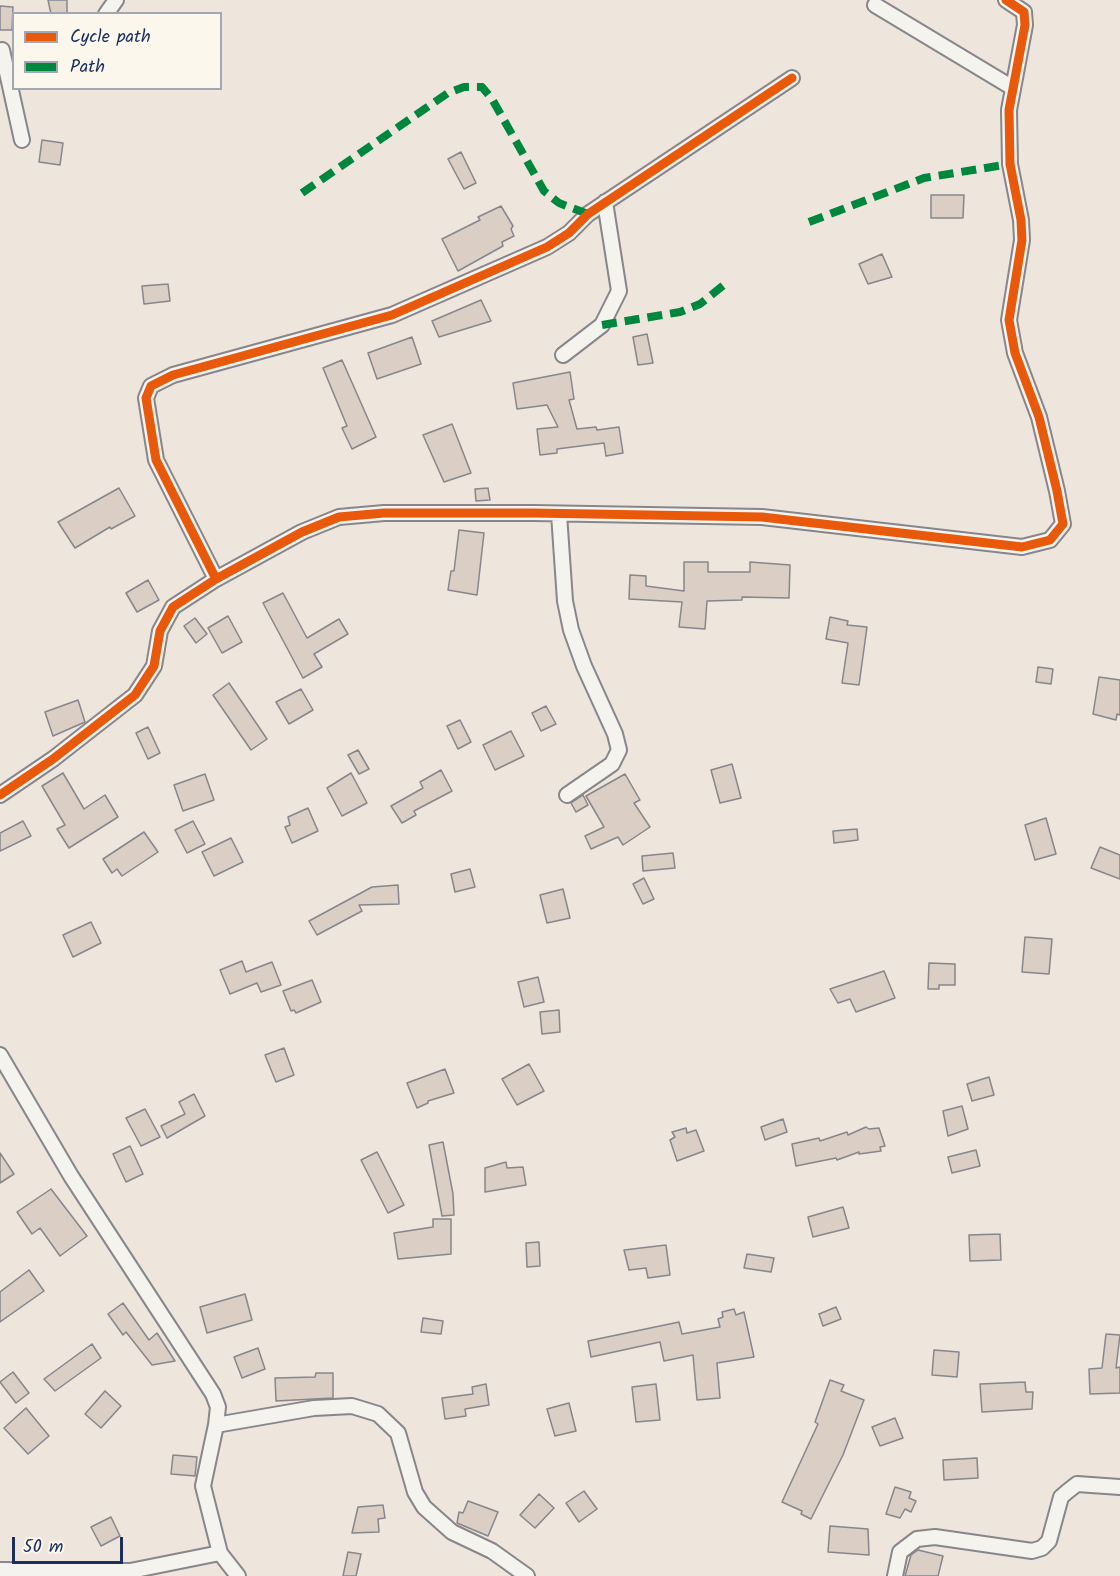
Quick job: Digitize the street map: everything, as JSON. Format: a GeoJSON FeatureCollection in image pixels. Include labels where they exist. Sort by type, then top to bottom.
{"type":"FeatureCollection","features":[{"type":"Feature","properties":{"kind":"street"},"geometry":{"type":"LineString","coordinates":[[0,795],[53,759],[135,696],[154,666],[160,631],[173,608],[216,579],[302,532],[339,517],[384,513],[762,517],[1022,547],[1050,540],[1063,524],[1058,491],[1039,417],[1015,353],[1009,320],[1022,240],[1021,220],[1010,164],[1009,110],[1025,25],[1024,12],[1006,0]]}},
{"type":"Feature","properties":{"kind":"street"},"geometry":{"type":"LineString","coordinates":[[874,5],[1013,88]]}},
{"type":"Feature","properties":{"kind":"street"},"geometry":{"type":"LineString","coordinates":[[5,50],[12,87]]}},
{"type":"Feature","properties":{"kind":"street"},"geometry":{"type":"LineString","coordinates":[[216,579],[156,460],[146,398],[151,386],[173,375],[392,315],[547,248],[605,202],[792,78]]}},
{"type":"Feature","properties":{"kind":"street"},"geometry":{"type":"LineString","coordinates":[[13,90],[22,140]]}},
{"type":"Feature","properties":{"kind":"street"},"geometry":{"type":"LineString","coordinates":[[563,355],[602,325],[619,291],[605,202]]}},
{"type":"Feature","properties":{"kind":"street"},"geometry":{"type":"LineString","coordinates":[[559,514],[565,601],[571,630],[584,666],[615,734],[619,750],[612,764],[567,795]]}},
{"type":"Feature","properties":{"kind":"street"},"geometry":{"type":"LineString","coordinates":[[0,1055],[71,1176],[213,1394],[218,1407],[203,1486],[220,1553],[238,1576]]}},
{"type":"Feature","properties":{"kind":"street"},"geometry":{"type":"LineString","coordinates":[[216,1425],[314,1407],[352,1406],[378,1414],[398,1433],[415,1492],[424,1507],[452,1532],[492,1551],[527,1576]]}},
{"type":"Feature","properties":{"kind":"street"},"geometry":{"type":"LineString","coordinates":[[895,1576],[900,1552],[917,1539],[935,1538],[1032,1551],[1042,1548],[1049,1541],[1061,1497],[1068,1491],[1077,1485],[1120,1487]]}},
{"type":"Feature","properties":{"kind":"street"},"geometry":{"type":"LineString","coordinates":[[0,1570],[130,1571],[220,1553]]}},
{"type":"Feature","properties":{"kind":"building"},"geometry":{"type":"Polygon","coordinates":[[[48,0],[67,0],[67,12],[51,12],[48,0]]]}},
{"type":"Feature","properties":{"kind":"building"},"geometry":{"type":"Polygon","coordinates":[[[0,6],[13,7],[12,30],[0,30],[0,6]]]}},
{"type":"Feature","properties":{"kind":"building"},"geometry":{"type":"Polygon","coordinates":[[[42,140],[63,143],[60,165],[39,162],[42,140]]]}},
{"type":"Feature","properties":{"kind":"building"},"geometry":{"type":"Polygon","coordinates":[[[461,152],[476,183],[464,189],[448,159],[461,152]]]}},
{"type":"Feature","properties":{"kind":"building"},"geometry":{"type":"Polygon","coordinates":[[[931,195],[964,195],[963,218],[931,218],[931,195]]]}},
{"type":"Feature","properties":{"kind":"building"},"geometry":{"type":"Polygon","coordinates":[[[501,206],[513,226],[511,229],[514,236],[502,242],[503,246],[458,271],[442,239],[480,220],[478,217],[501,206]]]}},
{"type":"Feature","properties":{"kind":"building"},"geometry":{"type":"Polygon","coordinates":[[[882,254],[892,277],[868,284],[859,264],[882,254]]]}},
{"type":"Feature","properties":{"kind":"building"},"geometry":{"type":"Polygon","coordinates":[[[168,284],[170,301],[144,304],[142,286],[168,284]]]}},
{"type":"Feature","properties":{"kind":"building"},"geometry":{"type":"Polygon","coordinates":[[[481,300],[491,321],[439,337],[432,321],[481,300]]]}},
{"type":"Feature","properties":{"kind":"building"},"geometry":{"type":"Polygon","coordinates":[[[647,334],[653,363],[638,365],[633,337],[647,334]]]}},
{"type":"Feature","properties":{"kind":"building"},"geometry":{"type":"Polygon","coordinates":[[[412,337],[421,364],[377,379],[368,353],[412,337]]]}},
{"type":"Feature","properties":{"kind":"building"},"geometry":{"type":"Polygon","coordinates":[[[342,360],[376,437],[352,449],[342,428],[347,426],[323,368],[342,360]]]}},
{"type":"Feature","properties":{"kind":"building"},"geometry":{"type":"Polygon","coordinates":[[[570,372],[574,399],[569,400],[577,429],[596,427],[597,430],[619,427],[623,453],[606,456],[604,443],[557,449],[557,453],[540,455],[537,429],[558,427],[547,405],[517,409],[513,383],[570,372]]]}},
{"type":"Feature","properties":{"kind":"building"},"geometry":{"type":"Polygon","coordinates":[[[452,424],[471,473],[444,482],[423,435],[452,424]]]}},
{"type":"Feature","properties":{"kind":"building"},"geometry":{"type":"Polygon","coordinates":[[[119,488],[135,516],[111,529],[110,527],[75,548],[58,522],[119,488]]]}},
{"type":"Feature","properties":{"kind":"building"},"geometry":{"type":"Polygon","coordinates":[[[488,488],[490,500],[476,501],[475,489],[488,488]]]}},
{"type":"Feature","properties":{"kind":"building"},"geometry":{"type":"Polygon","coordinates":[[[459,530],[484,533],[477,595],[448,590],[451,571],[454,571],[459,530]]]}},
{"type":"Feature","properties":{"kind":"building"},"geometry":{"type":"Polygon","coordinates":[[[684,562],[708,562],[708,572],[750,572],[750,562],[790,565],[789,598],[742,597],[742,600],[707,601],[705,629],[679,627],[682,602],[629,599],[630,575],[646,576],[646,586],[684,591],[684,562]]]}},
{"type":"Feature","properties":{"kind":"building"},"geometry":{"type":"Polygon","coordinates":[[[148,580],[159,600],[137,612],[126,593],[148,580]]]}},
{"type":"Feature","properties":{"kind":"building"},"geometry":{"type":"Polygon","coordinates":[[[283,593],[307,638],[339,619],[348,634],[314,654],[322,667],[303,678],[263,603],[283,593]]]}},
{"type":"Feature","properties":{"kind":"building"},"geometry":{"type":"Polygon","coordinates":[[[228,616],[242,642],[222,653],[208,628],[228,616]]]}},
{"type":"Feature","properties":{"kind":"building"},"geometry":{"type":"Polygon","coordinates":[[[830,617],[848,621],[847,625],[867,627],[859,685],[842,683],[848,643],[826,639],[830,617]]]}},
{"type":"Feature","properties":{"kind":"building"},"geometry":{"type":"Polygon","coordinates":[[[195,618],[207,634],[196,643],[184,626],[195,618]]]}},
{"type":"Feature","properties":{"kind":"building"},"geometry":{"type":"Polygon","coordinates":[[[1038,667],[1053,669],[1051,684],[1036,682],[1038,667]]]}},
{"type":"Feature","properties":{"kind":"building"},"geometry":{"type":"Polygon","coordinates":[[[1099,677],[1120,680],[1120,715],[1117,714],[1116,720],[1093,714],[1099,677]]]}},
{"type":"Feature","properties":{"kind":"building"},"geometry":{"type":"Polygon","coordinates":[[[229,683],[267,739],[251,750],[213,695],[229,683]]]}},
{"type":"Feature","properties":{"kind":"building"},"geometry":{"type":"Polygon","coordinates":[[[301,689],[313,710],[289,724],[276,702],[301,689]]]}},
{"type":"Feature","properties":{"kind":"building"},"geometry":{"type":"Polygon","coordinates":[[[78,700],[85,722],[53,736],[45,712],[78,700]]]}},
{"type":"Feature","properties":{"kind":"building"},"geometry":{"type":"Polygon","coordinates":[[[546,706],[556,724],[541,731],[532,713],[546,706]]]}},
{"type":"Feature","properties":{"kind":"building"},"geometry":{"type":"Polygon","coordinates":[[[460,720],[471,742],[458,749],[447,726],[460,720]]]}},
{"type":"Feature","properties":{"kind":"building"},"geometry":{"type":"Polygon","coordinates":[[[148,727],[160,753],[148,759],[136,733],[148,727]]]}},
{"type":"Feature","properties":{"kind":"building"},"geometry":{"type":"Polygon","coordinates":[[[511,731],[524,756],[495,770],[483,745],[511,731]]]}},
{"type":"Feature","properties":{"kind":"building"},"geometry":{"type":"Polygon","coordinates":[[[358,750],[369,769],[359,774],[348,755],[358,750]]]}},
{"type":"Feature","properties":{"kind":"building"},"geometry":{"type":"Polygon","coordinates":[[[732,764],[741,798],[720,803],[711,770],[732,764]]]}},
{"type":"Feature","properties":{"kind":"building"},"geometry":{"type":"Polygon","coordinates":[[[441,770],[452,791],[414,811],[416,815],[402,823],[391,806],[423,788],[420,782],[441,770]]]}},
{"type":"Feature","properties":{"kind":"building"},"geometry":{"type":"Polygon","coordinates":[[[63,773],[84,809],[105,795],[118,817],[69,848],[57,829],[65,825],[42,786],[63,773]]]}},
{"type":"Feature","properties":{"kind":"building"},"geometry":{"type":"Polygon","coordinates":[[[351,773],[367,803],[342,816],[327,788],[351,773]]]}},
{"type":"Feature","properties":{"kind":"building"},"geometry":{"type":"Polygon","coordinates":[[[205,774],[214,800],[183,811],[174,785],[205,774]]]}},
{"type":"Feature","properties":{"kind":"building"},"geometry":{"type":"Polygon","coordinates":[[[625,774],[640,800],[634,803],[650,827],[623,845],[618,837],[591,849],[585,836],[604,827],[586,796],[625,774]]]}},
{"type":"Feature","properties":{"kind":"building"},"geometry":{"type":"Polygon","coordinates":[[[583,795],[588,805],[576,812],[571,803],[583,795]]]}},
{"type":"Feature","properties":{"kind":"building"},"geometry":{"type":"Polygon","coordinates":[[[308,808],[318,831],[292,843],[285,827],[290,825],[288,817],[308,808]]]}},
{"type":"Feature","properties":{"kind":"building"},"geometry":{"type":"Polygon","coordinates":[[[1046,818],[1056,854],[1035,860],[1025,825],[1046,818]]]}},
{"type":"Feature","properties":{"kind":"building"},"geometry":{"type":"Polygon","coordinates":[[[23,821],[31,836],[0,851],[0,833],[23,821]]]}},
{"type":"Feature","properties":{"kind":"building"},"geometry":{"type":"Polygon","coordinates":[[[193,821],[205,844],[187,853],[175,830],[193,821]]]}},
{"type":"Feature","properties":{"kind":"building"},"geometry":{"type":"Polygon","coordinates":[[[857,829],[858,840],[834,843],[833,831],[857,829]]]}},
{"type":"Feature","properties":{"kind":"building"},"geometry":{"type":"Polygon","coordinates":[[[144,832],[158,852],[122,876],[117,869],[112,873],[103,859],[144,832]]]}},
{"type":"Feature","properties":{"kind":"building"},"geometry":{"type":"Polygon","coordinates":[[[231,838],[243,862],[214,876],[202,852],[231,838]]]}},
{"type":"Feature","properties":{"kind":"building"},"geometry":{"type":"Polygon","coordinates":[[[1100,847],[1120,855],[1120,879],[1091,868],[1100,847]]]}},
{"type":"Feature","properties":{"kind":"building"},"geometry":{"type":"Polygon","coordinates":[[[673,853],[675,868],[643,871],[642,856],[673,853]]]}},
{"type":"Feature","properties":{"kind":"building"},"geometry":{"type":"Polygon","coordinates":[[[470,869],[475,887],[455,892],[451,874],[470,869]]]}},
{"type":"Feature","properties":{"kind":"building"},"geometry":{"type":"Polygon","coordinates":[[[644,878],[654,899],[643,904],[633,884],[644,878]]]}},
{"type":"Feature","properties":{"kind":"building"},"geometry":{"type":"Polygon","coordinates":[[[398,885],[399,904],[359,905],[362,911],[317,935],[309,921],[372,887],[398,885]]]}},
{"type":"Feature","properties":{"kind":"building"},"geometry":{"type":"Polygon","coordinates":[[[563,889],[570,918],[547,923],[540,895],[563,889]]]}},
{"type":"Feature","properties":{"kind":"building"},"geometry":{"type":"Polygon","coordinates":[[[91,922],[101,943],[73,957],[63,935],[91,922]]]}},
{"type":"Feature","properties":{"kind":"building"},"geometry":{"type":"Polygon","coordinates":[[[1025,937],[1052,939],[1049,974],[1022,972],[1025,937]]]}},
{"type":"Feature","properties":{"kind":"building"},"geometry":{"type":"Polygon","coordinates":[[[242,961],[246,972],[272,962],[281,985],[261,992],[257,983],[230,994],[220,970],[242,961]]]}},
{"type":"Feature","properties":{"kind":"building"},"geometry":{"type":"Polygon","coordinates":[[[929,963],[955,964],[955,985],[939,985],[939,989],[928,989],[929,963]]]}},
{"type":"Feature","properties":{"kind":"building"},"geometry":{"type":"Polygon","coordinates":[[[884,971],[895,998],[856,1012],[850,999],[838,1003],[830,989],[884,971]]]}},
{"type":"Feature","properties":{"kind":"building"},"geometry":{"type":"Polygon","coordinates":[[[538,977],[544,1002],[524,1007],[518,982],[538,977]]]}},
{"type":"Feature","properties":{"kind":"building"},"geometry":{"type":"Polygon","coordinates":[[[312,980],[321,1002],[296,1013],[294,1010],[291,1011],[283,991],[312,980]]]}},
{"type":"Feature","properties":{"kind":"building"},"geometry":{"type":"Polygon","coordinates":[[[559,1010],[560,1032],[542,1034],[540,1012],[559,1010]]]}},
{"type":"Feature","properties":{"kind":"building"},"geometry":{"type":"Polygon","coordinates":[[[284,1048],[294,1075],[276,1082],[265,1055],[284,1048]]]}},
{"type":"Feature","properties":{"kind":"building"},"geometry":{"type":"Polygon","coordinates":[[[529,1064],[544,1091],[517,1105],[502,1079],[529,1064]]]}},
{"type":"Feature","properties":{"kind":"building"},"geometry":{"type":"Polygon","coordinates":[[[445,1069],[454,1093],[428,1101],[417,1108],[407,1083],[445,1069]]]}},
{"type":"Feature","properties":{"kind":"building"},"geometry":{"type":"Polygon","coordinates":[[[989,1077],[994,1095],[972,1101],[967,1084],[989,1077]]]}},
{"type":"Feature","properties":{"kind":"building"},"geometry":{"type":"Polygon","coordinates":[[[194,1094],[205,1116],[167,1138],[161,1126],[185,1114],[179,1102],[194,1094]]]}},
{"type":"Feature","properties":{"kind":"building"},"geometry":{"type":"Polygon","coordinates":[[[962,1106],[968,1129],[948,1136],[943,1111],[962,1106]]]}},
{"type":"Feature","properties":{"kind":"building"},"geometry":{"type":"Polygon","coordinates":[[[145,1109],[160,1137],[141,1146],[126,1118],[145,1109]]]}},
{"type":"Feature","properties":{"kind":"building"},"geometry":{"type":"Polygon","coordinates":[[[783,1119],[787,1132],[765,1140],[761,1127],[783,1119]]]}},
{"type":"Feature","properties":{"kind":"building"},"geometry":{"type":"Polygon","coordinates":[[[866,1127],[879,1128],[885,1146],[880,1147],[881,1151],[859,1154],[859,1152],[837,1160],[836,1158],[796,1166],[792,1144],[819,1138],[820,1141],[847,1132],[848,1135],[866,1127]]]}},
{"type":"Feature","properties":{"kind":"building"},"geometry":{"type":"Polygon","coordinates":[[[686,1128],[687,1133],[696,1130],[704,1151],[677,1161],[670,1140],[675,1137],[672,1132],[686,1128]]]}},
{"type":"Feature","properties":{"kind":"building"},"geometry":{"type":"Polygon","coordinates":[[[443,1142],[453,1194],[454,1215],[442,1216],[429,1145],[443,1142]]]}},
{"type":"Feature","properties":{"kind":"building"},"geometry":{"type":"Polygon","coordinates":[[[130,1146],[143,1174],[126,1182],[113,1154],[130,1146]]]}},
{"type":"Feature","properties":{"kind":"building"},"geometry":{"type":"Polygon","coordinates":[[[976,1150],[980,1166],[952,1173],[948,1157],[976,1150]]]}},
{"type":"Feature","properties":{"kind":"building"},"geometry":{"type":"Polygon","coordinates":[[[377,1152],[404,1205],[388,1213],[361,1160],[377,1152]]]}},
{"type":"Feature","properties":{"kind":"building"},"geometry":{"type":"Polygon","coordinates":[[[0,1153],[14,1174],[0,1183],[0,1153]]]}},
{"type":"Feature","properties":{"kind":"building"},"geometry":{"type":"Polygon","coordinates":[[[506,1162],[507,1168],[523,1167],[526,1185],[485,1192],[485,1168],[506,1162]]]}},
{"type":"Feature","properties":{"kind":"building"},"geometry":{"type":"Polygon","coordinates":[[[51,1189],[87,1236],[60,1256],[40,1228],[32,1234],[17,1212],[51,1189]]]}},
{"type":"Feature","properties":{"kind":"building"},"geometry":{"type":"Polygon","coordinates":[[[843,1207],[849,1228],[813,1237],[808,1217],[843,1207]]]}},
{"type":"Feature","properties":{"kind":"building"},"geometry":{"type":"Polygon","coordinates":[[[433,1219],[451,1219],[451,1254],[398,1259],[394,1233],[433,1227],[433,1219]]]}},
{"type":"Feature","properties":{"kind":"building"},"geometry":{"type":"Polygon","coordinates":[[[1000,1234],[1001,1260],[970,1261],[969,1235],[1000,1234]]]}},
{"type":"Feature","properties":{"kind":"building"},"geometry":{"type":"Polygon","coordinates":[[[539,1242],[540,1266],[527,1267],[526,1243],[539,1242]]]}},
{"type":"Feature","properties":{"kind":"building"},"geometry":{"type":"Polygon","coordinates":[[[666,1245],[670,1275],[648,1278],[646,1268],[629,1270],[624,1250],[666,1245]]]}},
{"type":"Feature","properties":{"kind":"building"},"geometry":{"type":"Polygon","coordinates":[[[747,1254],[774,1258],[771,1272],[744,1268],[747,1254]]]}},
{"type":"Feature","properties":{"kind":"building"},"geometry":{"type":"Polygon","coordinates":[[[29,1270],[44,1291],[0,1322],[0,1292],[29,1270]]]}},
{"type":"Feature","properties":{"kind":"building"},"geometry":{"type":"Polygon","coordinates":[[[245,1294],[252,1320],[207,1333],[200,1307],[245,1294]]]}},
{"type":"Feature","properties":{"kind":"building"},"geometry":{"type":"Polygon","coordinates":[[[123,1303],[149,1340],[157,1333],[175,1361],[152,1365],[126,1332],[123,1335],[108,1314],[123,1303]]]}},
{"type":"Feature","properties":{"kind":"building"},"geometry":{"type":"Polygon","coordinates":[[[836,1307],[841,1319],[823,1326],[819,1314],[836,1307]]]}},
{"type":"Feature","properties":{"kind":"building"},"geometry":{"type":"Polygon","coordinates":[[[734,1309],[736,1315],[744,1312],[754,1357],[717,1363],[720,1398],[697,1400],[693,1355],[664,1361],[660,1342],[591,1357],[588,1341],[679,1322],[682,1334],[720,1327],[718,1319],[723,1317],[722,1312],[734,1309]]]}},
{"type":"Feature","properties":{"kind":"building"},"geometry":{"type":"Polygon","coordinates":[[[423,1318],[443,1321],[441,1334],[421,1332],[423,1318]]]}},
{"type":"Feature","properties":{"kind":"building"},"geometry":{"type":"Polygon","coordinates":[[[1106,1334],[1120,1335],[1116,1368],[1120,1367],[1120,1393],[1090,1394],[1089,1369],[1102,1368],[1106,1334]]]}},
{"type":"Feature","properties":{"kind":"building"},"geometry":{"type":"Polygon","coordinates":[[[92,1344],[101,1358],[55,1391],[44,1379],[92,1344]]]}},
{"type":"Feature","properties":{"kind":"building"},"geometry":{"type":"Polygon","coordinates":[[[258,1348],[265,1369],[242,1378],[234,1357],[258,1348]]]}},
{"type":"Feature","properties":{"kind":"building"},"geometry":{"type":"Polygon","coordinates":[[[934,1350],[959,1352],[957,1377],[932,1375],[934,1350]]]}},
{"type":"Feature","properties":{"kind":"building"},"geometry":{"type":"Polygon","coordinates":[[[13,1372],[29,1393],[16,1403],[0,1382],[13,1372]]]}},
{"type":"Feature","properties":{"kind":"building"},"geometry":{"type":"Polygon","coordinates":[[[316,1373],[333,1373],[333,1398],[276,1401],[275,1378],[315,1377],[316,1373]]]}},
{"type":"Feature","properties":{"kind":"building"},"geometry":{"type":"Polygon","coordinates":[[[830,1380],[844,1385],[841,1391],[864,1400],[843,1455],[811,1519],[801,1514],[802,1511],[782,1502],[818,1424],[815,1422],[830,1380]]]}},
{"type":"Feature","properties":{"kind":"building"},"geometry":{"type":"Polygon","coordinates":[[[1025,1382],[1026,1392],[1033,1392],[1032,1409],[982,1412],[980,1384],[1025,1382]]]}},
{"type":"Feature","properties":{"kind":"building"},"geometry":{"type":"Polygon","coordinates":[[[486,1384],[489,1405],[465,1409],[466,1416],[445,1419],[442,1398],[473,1394],[472,1387],[486,1384]]]}},
{"type":"Feature","properties":{"kind":"building"},"geometry":{"type":"Polygon","coordinates":[[[656,1384],[660,1420],[636,1422],[632,1387],[656,1384]]]}},
{"type":"Feature","properties":{"kind":"building"},"geometry":{"type":"Polygon","coordinates":[[[105,1391],[121,1406],[101,1428],[85,1414],[105,1391]]]}},
{"type":"Feature","properties":{"kind":"building"},"geometry":{"type":"Polygon","coordinates":[[[569,1403],[576,1431],[555,1436],[547,1409],[569,1403]]]}},
{"type":"Feature","properties":{"kind":"building"},"geometry":{"type":"Polygon","coordinates":[[[26,1408],[49,1436],[28,1454],[4,1428],[26,1408]]]}},
{"type":"Feature","properties":{"kind":"building"},"geometry":{"type":"Polygon","coordinates":[[[895,1418],[903,1438],[880,1446],[872,1427],[895,1418]]]}},
{"type":"Feature","properties":{"kind":"building"},"geometry":{"type":"Polygon","coordinates":[[[173,1455],[197,1457],[195,1476],[171,1474],[173,1455]]]}},
{"type":"Feature","properties":{"kind":"building"},"geometry":{"type":"Polygon","coordinates":[[[977,1458],[978,1478],[944,1480],[943,1460],[977,1458]]]}},
{"type":"Feature","properties":{"kind":"building"},"geometry":{"type":"Polygon","coordinates":[[[895,1487],[911,1492],[909,1498],[916,1501],[911,1512],[905,1509],[900,1518],[886,1514],[895,1487]]]}},
{"type":"Feature","properties":{"kind":"building"},"geometry":{"type":"Polygon","coordinates":[[[584,1491],[597,1509],[579,1522],[566,1503],[584,1491]]]}},
{"type":"Feature","properties":{"kind":"building"},"geometry":{"type":"Polygon","coordinates":[[[539,1494],[554,1508],[535,1528],[520,1515],[539,1494]]]}},
{"type":"Feature","properties":{"kind":"building"},"geometry":{"type":"Polygon","coordinates":[[[468,1501],[498,1512],[488,1536],[457,1523],[459,1512],[463,1513],[468,1501]]]}},
{"type":"Feature","properties":{"kind":"building"},"geometry":{"type":"Polygon","coordinates":[[[383,1505],[385,1518],[378,1519],[379,1532],[352,1533],[358,1507],[383,1505]]]}},
{"type":"Feature","properties":{"kind":"building"},"geometry":{"type":"Polygon","coordinates":[[[111,1517],[120,1536],[101,1546],[91,1527],[111,1517]]]}},
{"type":"Feature","properties":{"kind":"building"},"geometry":{"type":"Polygon","coordinates":[[[830,1526],[868,1529],[869,1555],[828,1552],[830,1526]]]}},
{"type":"Feature","properties":{"kind":"building"},"geometry":{"type":"Polygon","coordinates":[[[918,1550],[943,1556],[938,1576],[905,1576],[911,1555],[918,1550]]]}},
{"type":"Feature","properties":{"kind":"building"},"geometry":{"type":"Polygon","coordinates":[[[348,1552],[361,1554],[356,1576],[343,1576],[348,1552]]]}},
{"type":"Feature","properties":{"kind":"marked path"},"geometry":{"type":"LineString","coordinates":[[302,193],[448,93],[464,87],[482,87],[492,99],[544,191],[559,203],[588,214]]}},
{"type":"Feature","properties":{"kind":"marked path"},"geometry":{"type":"LineString","coordinates":[[809,222],[924,178],[1010,164]]}},
{"type":"Feature","properties":{"kind":"marked path"},"geometry":{"type":"LineString","coordinates":[[602,325],[680,312],[700,304],[725,284]]}},
{"type":"Feature","properties":{"kind":"cycle path"},"geometry":{"type":"LineString","coordinates":[[0,795],[53,759],[135,695],[154,666],[160,631],[173,607],[216,579],[302,532],[339,517],[384,513],[762,517],[1022,547],[1050,540],[1063,524],[1057,491],[1039,417],[1015,353],[1009,320],[1022,240],[1021,220],[1010,164],[1009,110],[1025,25],[1024,12],[1006,0]]}},
{"type":"Feature","properties":{"kind":"cycle path"},"geometry":{"type":"LineString","coordinates":[[216,579],[156,460],[146,398],[151,386],[173,375],[392,315],[547,247],[569,233],[588,214],[792,78]]}}]}
